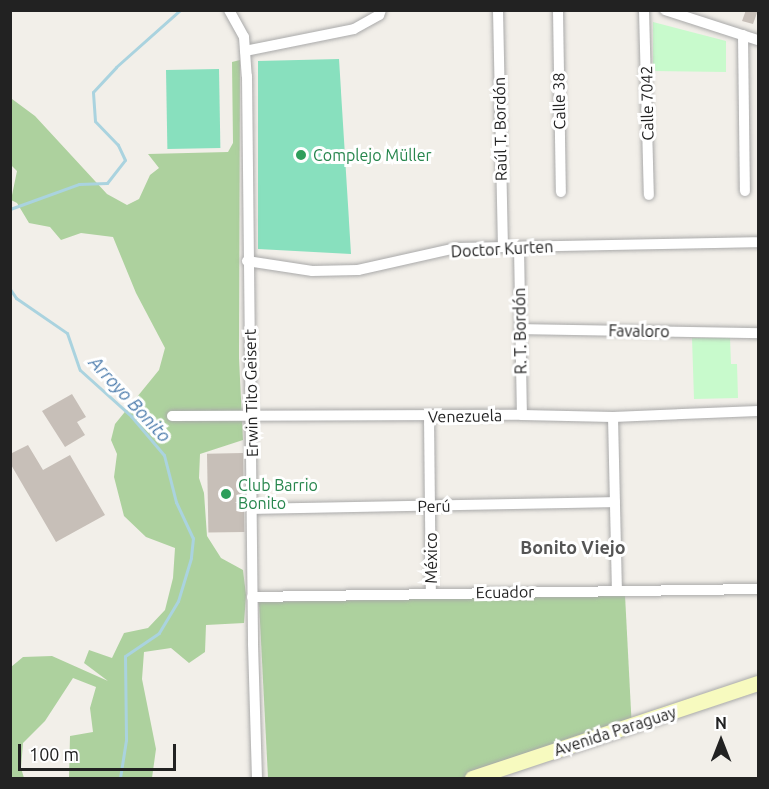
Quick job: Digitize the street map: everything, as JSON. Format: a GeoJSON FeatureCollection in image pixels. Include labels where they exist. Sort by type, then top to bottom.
{"type":"FeatureCollection","features":[{"type":"Feature","properties":{"kind":"main road","name":"Avenida Paraguay"},"geometry":{"type":"LineString","coordinates":[[472,778],[759,683]]}},
{"type":"Feature","properties":{"kind":"street","name":"Erwin Tito Geisert"},"geometry":{"type":"LineString","coordinates":[[230,10],[244,37],[245,51],[252,416],[252,597],[257,778]]}},
{"type":"Feature","properties":{"kind":"street"},"geometry":{"type":"LineString","coordinates":[[245,51],[354,29],[379,15],[381,10]]}},
{"type":"Feature","properties":{"kind":"street","name":"Raúl T. Bordón"},"geometry":{"type":"LineString","coordinates":[[498,10],[503,247]]}},
{"type":"Feature","properties":{"kind":"street","name":"Calle 38"},"geometry":{"type":"LineString","coordinates":[[558,10],[561,192]]}},
{"type":"Feature","properties":{"kind":"street","name":"Calle 7042"},"geometry":{"type":"LineString","coordinates":[[644,10],[649,195]]}},
{"type":"Feature","properties":{"kind":"street"},"geometry":{"type":"LineString","coordinates":[[665,10],[689,14],[759,40]]}},
{"type":"Feature","properties":{"kind":"street"},"geometry":{"type":"LineString","coordinates":[[743,35],[745,191]]}},
{"type":"Feature","properties":{"kind":"street","name":"Doctor Kurten"},"geometry":{"type":"LineString","coordinates":[[248,261],[312,271],[358,270],[456,248],[759,242]]}},
{"type":"Feature","properties":{"kind":"street","name":"R. T. Bordón"},"geometry":{"type":"LineString","coordinates":[[519,247],[522,415]]}},
{"type":"Feature","properties":{"kind":"street","name":"Favaloro"},"geometry":{"type":"LineString","coordinates":[[520,329],[759,333]]}},
{"type":"Feature","properties":{"kind":"street","name":"Venezuela"},"geometry":{"type":"LineString","coordinates":[[172,416],[613,417],[759,411]]}},
{"type":"Feature","properties":{"kind":"street","name":"México"},"geometry":{"type":"LineString","coordinates":[[429,416],[431,593]]}},
{"type":"Feature","properties":{"kind":"street"},"geometry":{"type":"LineString","coordinates":[[613,417],[617,590]]}},
{"type":"Feature","properties":{"kind":"street","name":"Perú"},"geometry":{"type":"LineString","coordinates":[[253,509],[615,502]]}},
{"type":"Feature","properties":{"kind":"street","name":"Ecuador"},"geometry":{"type":"LineString","coordinates":[[252,597],[759,589]]}},
{"type":"Feature","properties":{"kind":"green space"},"geometry":{"type":"Polygon","coordinates":[[[653,22],[726,41],[726,72],[653,71],[653,22]]]}},
{"type":"Feature","properties":{"kind":"green space","name":"Complejo Müller"},"geometry":{"type":"Polygon","coordinates":[[[339,59],[351,254],[258,249],[258,61],[339,59]]]}},
{"type":"Feature","properties":{"kind":"green space"},"geometry":{"type":"Polygon","coordinates":[[[240,60],[239,358],[243,440],[200,454],[199,478],[204,493],[207,536],[221,558],[243,570],[246,595],[244,623],[206,625],[205,652],[189,663],[171,648],[144,652],[142,679],[156,749],[152,778],[69,778],[70,736],[93,732],[90,708],[96,687],[73,678],[45,721],[23,743],[21,768],[24,778],[11,778],[11,667],[23,657],[52,656],[108,681],[84,663],[89,650],[112,658],[124,633],[148,628],[165,610],[173,578],[175,548],[146,537],[124,516],[114,477],[117,454],[111,440],[115,424],[159,370],[165,348],[136,293],[113,237],[81,233],[61,240],[50,227],[29,223],[17,203],[11,200],[17,171],[11,165],[10,102],[12,99],[35,116],[107,194],[127,205],[139,199],[150,175],[159,168],[148,154],[228,152],[233,143],[232,62],[240,60]]]}},
{"type":"Feature","properties":{"kind":"green space"},"geometry":{"type":"Polygon","coordinates":[[[219,69],[220,148],[167,149],[166,70],[219,69]]]}},
{"type":"Feature","properties":{"kind":"green space"},"geometry":{"type":"Polygon","coordinates":[[[730,337],[731,364],[737,364],[738,398],[694,399],[692,338],[730,337]]]}},
{"type":"Feature","properties":{"kind":"green space"},"geometry":{"type":"Polygon","coordinates":[[[625,595],[632,730],[495,778],[268,778],[259,602],[625,595]]]}},
{"type":"Feature","properties":{"kind":"building"},"geometry":{"type":"Polygon","coordinates":[[[746,10],[758,10],[753,24],[742,21],[746,10]]]}},
{"type":"Feature","properties":{"kind":"building"},"geometry":{"type":"Polygon","coordinates":[[[72,394],[86,417],[77,422],[85,435],[65,447],[42,411],[72,394]]]}},
{"type":"Feature","properties":{"kind":"building"},"geometry":{"type":"Polygon","coordinates":[[[28,445],[43,470],[70,455],[105,515],[56,542],[10,463],[10,454],[28,445]]]}},
{"type":"Feature","properties":{"kind":"building","name":"Club Barrio Bonito"},"geometry":{"type":"Polygon","coordinates":[[[243,453],[244,532],[208,533],[207,454],[243,453]]]}},
{"type":"Feature","properties":{"kind":"waterway","name":"Arroyo Bonito"},"geometry":{"type":"LineString","coordinates":[[10,209],[79,184],[107,183],[125,160],[118,145],[95,121],[93,92],[116,67],[180,10]]}},
{"type":"Feature","properties":{"kind":"waterway","name":"Arroyo Bonito"},"geometry":{"type":"LineString","coordinates":[[10,289],[16,298],[67,333],[80,370],[131,416],[164,455],[176,502],[193,538],[191,558],[178,601],[159,633],[125,656],[126,740],[120,778]]}},
{"type":"Feature","properties":{"kind":"place","name":"Complejo Müller"},"geometry":{"type":"Point","coordinates":[301,155]}},
{"type":"Feature","properties":{"kind":"place","name":"Club Barrio Bonito"},"geometry":{"type":"Point","coordinates":[226,494]}},
{"type":"Feature","properties":{"kind":"district","name":"Bonito Viejo"},"geometry":{"type":"Point","coordinates":[573,547]}}]}
